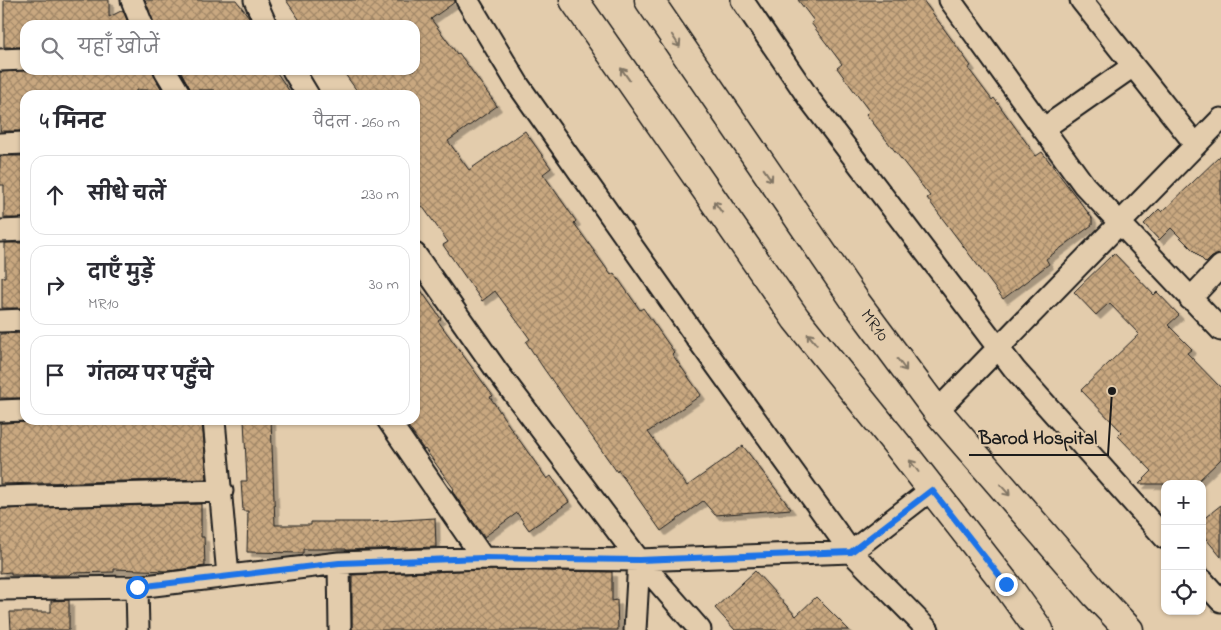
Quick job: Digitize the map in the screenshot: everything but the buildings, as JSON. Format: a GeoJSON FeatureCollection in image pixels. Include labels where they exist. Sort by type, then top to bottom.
{"type":"FeatureCollection","features":[{"type":"Feature","properties":{"kind":"main road"},"geometry":{"type":"LineString","coordinates":[[574,0],[796,319],[1006,584],[1039,630]]}},
{"type":"Feature","properties":{"kind":"main road","name":"MR10"},"geometry":{"type":"LineString","coordinates":[[649,0],[856,302],[937,411],[1096,595],[1129,630]]}},
{"type":"Feature","properties":{"kind":"street"},"geometry":{"type":"LineString","coordinates":[[132,0],[140,20]]}},
{"type":"Feature","properties":{"kind":"street"},"geometry":{"type":"LineString","coordinates":[[255,0],[264,20]]}},
{"type":"Feature","properties":{"kind":"street"},"geometry":{"type":"LineString","coordinates":[[467,0],[519,86],[851,552],[928,630]]}},
{"type":"Feature","properties":{"kind":"street"},"geometry":{"type":"LineString","coordinates":[[742,0],[810,100],[1015,370],[1161,534]]}},
{"type":"Feature","properties":{"kind":"street"},"geometry":{"type":"LineString","coordinates":[[950,0],[1084,185],[1221,330]]}},
{"type":"Feature","properties":{"kind":"street"},"geometry":{"type":"LineString","coordinates":[[1081,0],[1196,145]]}},
{"type":"Feature","properties":{"kind":"street"},"geometry":{"type":"LineString","coordinates":[[0,60],[20,59]]}},
{"type":"Feature","properties":{"kind":"street"},"geometry":{"type":"LineString","coordinates":[[1044,129],[1133,66]]}},
{"type":"Feature","properties":{"kind":"street"},"geometry":{"type":"LineString","coordinates":[[168,75],[177,90]]}},
{"type":"Feature","properties":{"kind":"street"},"geometry":{"type":"LineString","coordinates":[[296,75],[305,90]]}},
{"type":"Feature","properties":{"kind":"street"},"geometry":{"type":"LineString","coordinates":[[937,411],[1221,119]]}},
{"type":"Feature","properties":{"kind":"street"},"geometry":{"type":"LineString","coordinates":[[0,144],[20,143]]}},
{"type":"Feature","properties":{"kind":"street"},"geometry":{"type":"LineString","coordinates":[[0,231],[20,230]]}},
{"type":"Feature","properties":{"kind":"street"},"geometry":{"type":"LineString","coordinates":[[420,261],[497,371],[639,560],[700,630]]}},
{"type":"Feature","properties":{"kind":"street"},"geometry":{"type":"LineString","coordinates":[[1190,299],[1221,266]]}},
{"type":"Feature","properties":{"kind":"street"},"geometry":{"type":"LineString","coordinates":[[0,321],[20,320]]}},
{"type":"Feature","properties":{"kind":"street"},"geometry":{"type":"LineString","coordinates":[[0,411],[20,410]]}},
{"type":"Feature","properties":{"kind":"street"},"geometry":{"type":"LineString","coordinates":[[215,425],[222,491],[228,576]]}},
{"type":"Feature","properties":{"kind":"street"},"geometry":{"type":"LineString","coordinates":[[391,425],[483,558]]}},
{"type":"Feature","properties":{"kind":"street"},"geometry":{"type":"LineString","coordinates":[[0,589],[137,587],[339,563],[483,558],[639,560],[851,552],[932,490]]}},
{"type":"Feature","properties":{"kind":"street"},"geometry":{"type":"LineString","coordinates":[[0,497],[222,491]]}},
{"type":"Feature","properties":{"kind":"street"},"geometry":{"type":"LineString","coordinates":[[635,630],[639,560]]}},
{"type":"Feature","properties":{"kind":"street"},"geometry":{"type":"LineString","coordinates":[[339,563],[340,630]]}},
{"type":"Feature","properties":{"kind":"street"},"geometry":{"type":"LineString","coordinates":[[1206,584],[1221,601]]}},
{"type":"Feature","properties":{"kind":"street"},"geometry":{"type":"LineString","coordinates":[[137,587],[138,630]]}},
{"type":"Feature","properties":{"kind":"place","name":"Barod Hospital"},"geometry":{"type":"Point","coordinates":[1112,391]}},
{"type":"Feature","properties":{"kind":"route"},"geometry":{"type":"LineString","coordinates":[[137,587],[339,563],[483,558],[639,560],[851,552],[932,490],[1006,584]]}}]}
